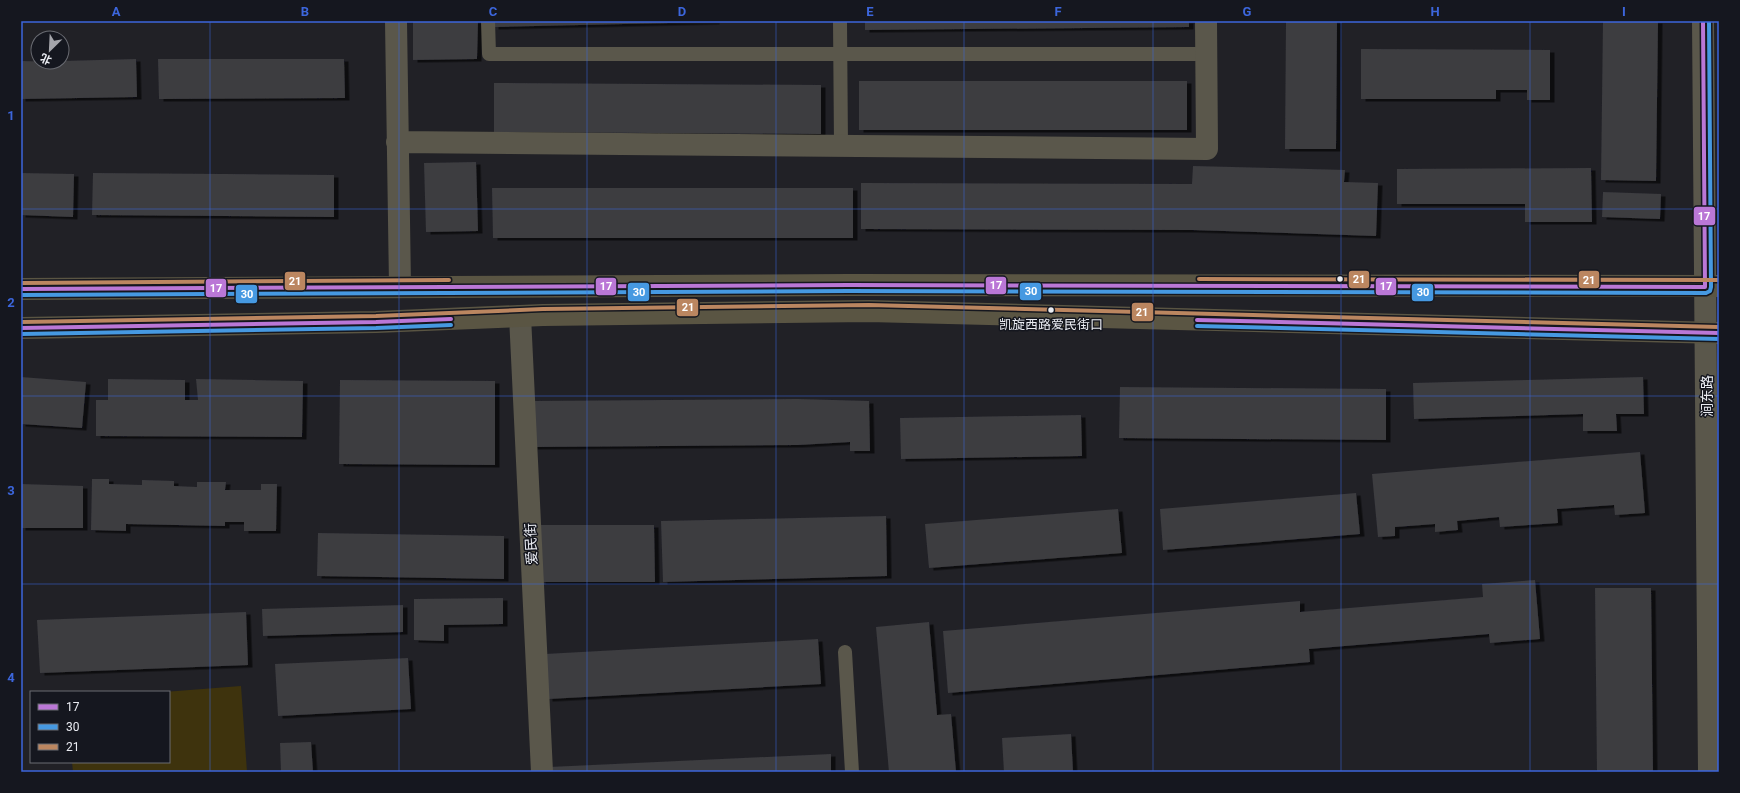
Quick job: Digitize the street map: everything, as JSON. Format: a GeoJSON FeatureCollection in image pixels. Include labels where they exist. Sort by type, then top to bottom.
{"type":"FeatureCollection","features":[{"type":"Feature","properties":{"kind":"main road"},"geometry":{"type":"LineString","coordinates":[[21,289],[400,286],[873,285],[1712,286]]}},
{"type":"Feature","properties":{"kind":"main road"},"geometry":{"type":"LineString","coordinates":[[21,328],[376,322],[520,316],[868,311],[1713,333]]}},
{"type":"Feature","properties":{"kind":"street"},"geometry":{"type":"LineString","coordinates":[[396,21],[400,286]]}},
{"type":"Feature","properties":{"kind":"street"},"geometry":{"type":"LineString","coordinates":[[397,142],[1207,149],[1206,21]]}},
{"type":"Feature","properties":{"kind":"street","name":"涧东路"},"geometry":{"type":"LineString","coordinates":[[1704,21],[1713,333],[1709,772]]}},
{"type":"Feature","properties":{"kind":"street","name":"爱民街"},"geometry":{"type":"LineString","coordinates":[[520,316],[542,772]]}},
{"type":"Feature","properties":{"kind":"lane"},"geometry":{"type":"LineString","coordinates":[[488,21],[488,54],[1206,54]]}},
{"type":"Feature","properties":{"kind":"lane"},"geometry":{"type":"LineString","coordinates":[[840,21],[841,146]]}},
{"type":"Feature","properties":{"kind":"lane"},"geometry":{"type":"LineString","coordinates":[[845,652],[852,772]]}},
{"type":"Feature","properties":{"kind":"shaded area"},"geometry":{"type":"Polygon","coordinates":[[[241,686],[247,772],[73,772],[72,763],[170,763],[170,692],[241,686]]]}},
{"type":"Feature","properties":{"kind":"building"},"geometry":{"type":"Polygon","coordinates":[[[413,21],[478,21],[477,59],[413,60],[413,21]]]}},
{"type":"Feature","properties":{"kind":"building"},"geometry":{"type":"Polygon","coordinates":[[[494,21],[715,21],[715,22],[494,27],[494,21]]]}},
{"type":"Feature","properties":{"kind":"building"},"geometry":{"type":"Polygon","coordinates":[[[865,21],[1189,21],[1189,27],[865,30],[865,21]]]}},
{"type":"Feature","properties":{"kind":"building"},"geometry":{"type":"Polygon","coordinates":[[[1286,21],[1337,21],[1336,149],[1285,149],[1286,21]]]}},
{"type":"Feature","properties":{"kind":"building"},"geometry":{"type":"Polygon","coordinates":[[[1603,21],[1658,21],[1656,181],[1601,180],[1603,21]]]}},
{"type":"Feature","properties":{"kind":"building"},"geometry":{"type":"Polygon","coordinates":[[[1361,49],[1550,50],[1550,100],[1527,100],[1527,90],[1496,90],[1496,99],[1361,99],[1361,49]]]}},
{"type":"Feature","properties":{"kind":"building"},"geometry":{"type":"Polygon","coordinates":[[[136,59],[137,97],[21,99],[21,61],[30,61],[30,70],[70,70],[70,61],[136,59]]]}},
{"type":"Feature","properties":{"kind":"building"},"geometry":{"type":"Polygon","coordinates":[[[158,59],[344,59],[345,98],[159,99],[158,59]]]}},
{"type":"Feature","properties":{"kind":"building"},"geometry":{"type":"Polygon","coordinates":[[[859,81],[1187,81],[1187,130],[859,130],[859,81]]]}},
{"type":"Feature","properties":{"kind":"building"},"geometry":{"type":"Polygon","coordinates":[[[494,83],[821,85],[821,134],[494,132],[494,83]]]}},
{"type":"Feature","properties":{"kind":"building"},"geometry":{"type":"Polygon","coordinates":[[[476,162],[478,231],[426,232],[424,163],[476,162]]]}},
{"type":"Feature","properties":{"kind":"building"},"geometry":{"type":"Polygon","coordinates":[[[1193,166],[1345,170],[1344,182],[1378,183],[1376,236],[1192,230],[861,229],[861,183],[1192,184],[1193,166]]]}},
{"type":"Feature","properties":{"kind":"building"},"geometry":{"type":"Polygon","coordinates":[[[1591,168],[1592,222],[1525,222],[1525,204],[1397,204],[1397,169],[1591,168]]]}},
{"type":"Feature","properties":{"kind":"building"},"geometry":{"type":"Polygon","coordinates":[[[21,173],[74,174],[73,217],[21,215],[21,173]]]}},
{"type":"Feature","properties":{"kind":"building"},"geometry":{"type":"Polygon","coordinates":[[[93,173],[334,175],[334,217],[92,215],[93,173]]]}},
{"type":"Feature","properties":{"kind":"building"},"geometry":{"type":"Polygon","coordinates":[[[492,188],[853,188],[853,238],[493,238],[492,188]]]}},
{"type":"Feature","properties":{"kind":"building"},"geometry":{"type":"Polygon","coordinates":[[[1603,192],[1661,194],[1660,219],[1602,217],[1603,192]]]}},
{"type":"Feature","properties":{"kind":"building"},"geometry":{"type":"Polygon","coordinates":[[[21,377],[86,382],[82,428],[21,424],[21,377]]]}},
{"type":"Feature","properties":{"kind":"building"},"geometry":{"type":"Polygon","coordinates":[[[1643,377],[1644,414],[1616,414],[1617,431],[1583,431],[1583,414],[1414,419],[1413,383],[1643,377]]]}},
{"type":"Feature","properties":{"kind":"building"},"geometry":{"type":"Polygon","coordinates":[[[108,379],[185,380],[185,400],[198,400],[196,379],[303,381],[302,437],[96,436],[96,400],[108,400],[108,379]]]}},
{"type":"Feature","properties":{"kind":"building"},"geometry":{"type":"Polygon","coordinates":[[[340,380],[495,381],[495,465],[339,464],[340,380]]]}},
{"type":"Feature","properties":{"kind":"building"},"geometry":{"type":"Polygon","coordinates":[[[1120,387],[1386,389],[1386,440],[1119,438],[1120,387]]]}},
{"type":"Feature","properties":{"kind":"building"},"geometry":{"type":"Polygon","coordinates":[[[798,399],[869,401],[870,451],[850,451],[850,442],[798,445],[533,447],[533,401],[798,399]]]}},
{"type":"Feature","properties":{"kind":"building"},"geometry":{"type":"Polygon","coordinates":[[[1081,415],[1082,456],[901,459],[900,418],[1081,415]]]}},
{"type":"Feature","properties":{"kind":"building"},"geometry":{"type":"Polygon","coordinates":[[[1640,452],[1645,513],[1615,515],[1614,505],[1557,509],[1558,523],[1500,527],[1499,517],[1457,521],[1458,530],[1435,532],[1435,524],[1395,527],[1395,536],[1378,537],[1372,474],[1640,452]]]}},
{"type":"Feature","properties":{"kind":"building"},"geometry":{"type":"Polygon","coordinates":[[[92,479],[109,479],[109,484],[142,485],[142,480],[174,481],[174,486],[197,487],[197,482],[226,482],[225,490],[261,490],[261,484],[277,484],[276,531],[244,531],[244,522],[225,522],[225,526],[126,524],[126,531],[91,530],[92,479]]]}},
{"type":"Feature","properties":{"kind":"building"},"geometry":{"type":"Polygon","coordinates":[[[21,484],[83,486],[83,528],[21,528],[21,484]]]}},
{"type":"Feature","properties":{"kind":"building"},"geometry":{"type":"Polygon","coordinates":[[[1356,493],[1360,534],[1163,550],[1160,509],[1356,493]]]}},
{"type":"Feature","properties":{"kind":"building"},"geometry":{"type":"Polygon","coordinates":[[[1118,509],[1122,553],[929,568],[925,524],[1118,509]]]}},
{"type":"Feature","properties":{"kind":"building"},"geometry":{"type":"Polygon","coordinates":[[[886,516],[887,576],[663,582],[661,521],[886,516]]]}},
{"type":"Feature","properties":{"kind":"building"},"geometry":{"type":"Polygon","coordinates":[[[541,525],[654,525],[655,582],[541,582],[541,525]]]}},
{"type":"Feature","properties":{"kind":"building"},"geometry":{"type":"Polygon","coordinates":[[[318,533],[504,536],[504,579],[317,576],[318,533]]]}},
{"type":"Feature","properties":{"kind":"building"},"geometry":{"type":"Polygon","coordinates":[[[1535,580],[1540,639],[1490,643],[1489,634],[1309,649],[1310,662],[948,693],[943,631],[1300,601],[1300,612],[1483,597],[1482,584],[1535,580]]]}},
{"type":"Feature","properties":{"kind":"building"},"geometry":{"type":"Polygon","coordinates":[[[1595,588],[1651,588],[1653,772],[1597,772],[1595,588]]]}},
{"type":"Feature","properties":{"kind":"building"},"geometry":{"type":"Polygon","coordinates":[[[503,598],[503,624],[444,625],[444,641],[414,640],[414,599],[503,598]]]}},
{"type":"Feature","properties":{"kind":"building"},"geometry":{"type":"Polygon","coordinates":[[[403,605],[403,632],[263,636],[262,609],[403,605]]]}},
{"type":"Feature","properties":{"kind":"building"},"geometry":{"type":"Polygon","coordinates":[[[246,612],[248,665],[40,673],[37,620],[246,612]]]}},
{"type":"Feature","properties":{"kind":"building"},"geometry":{"type":"Polygon","coordinates":[[[929,622],[937,715],[951,714],[956,772],[889,772],[876,627],[929,622]]]}},
{"type":"Feature","properties":{"kind":"building"},"geometry":{"type":"Polygon","coordinates":[[[818,639],[821,684],[548,699],[545,654],[818,639]]]}},
{"type":"Feature","properties":{"kind":"building"},"geometry":{"type":"Polygon","coordinates":[[[408,658],[411,709],[278,716],[275,664],[408,658]]]}},
{"type":"Feature","properties":{"kind":"building"},"geometry":{"type":"Polygon","coordinates":[[[1071,734],[1073,772],[1004,772],[1002,738],[1071,734]]]}},
{"type":"Feature","properties":{"kind":"building"},"geometry":{"type":"Polygon","coordinates":[[[311,742],[313,772],[281,772],[280,743],[311,742]]]}},
{"type":"Feature","properties":{"kind":"building"},"geometry":{"type":"Polygon","coordinates":[[[831,754],[831,772],[549,772],[549,767],[831,754]]]}},
{"type":"Feature","properties":{"kind":"transit line","name":"17"},"geometry":{"type":"LineString","coordinates":[[21,289],[849,285],[1705,287],[1703,21]]}},
{"type":"Feature","properties":{"kind":"transit line","name":"30"},"geometry":{"type":"LineString","coordinates":[[21,295],[849,291],[1706,293],[1710,291],[1711,287],[1709,21]]}},
{"type":"Feature","properties":{"kind":"transit line","name":"21"},"geometry":{"type":"LineString","coordinates":[[1199,279],[1719,280]]}},
{"type":"Feature","properties":{"kind":"transit line","name":"21"},"geometry":{"type":"LineString","coordinates":[[21,283],[449,280]]}},
{"type":"Feature","properties":{"kind":"transit line","name":"21"},"geometry":{"type":"LineString","coordinates":[[21,322],[376,316],[543,309],[869,305],[1719,327]]}},
{"type":"Feature","properties":{"kind":"transit line","name":"17"},"geometry":{"type":"LineString","coordinates":[[21,328],[376,322],[451,319]]}},
{"type":"Feature","properties":{"kind":"transit line","name":"17"},"geometry":{"type":"LineString","coordinates":[[1197,320],[1719,333]]}},
{"type":"Feature","properties":{"kind":"transit line","name":"30"},"geometry":{"type":"LineString","coordinates":[[21,334],[376,328],[451,325]]}},
{"type":"Feature","properties":{"kind":"transit line","name":"30"},"geometry":{"type":"LineString","coordinates":[[1197,326],[1719,339]]}},
{"type":"Feature","properties":{"kind":"place","name":"凯旋西路爱民街口"},"geometry":{"type":"Point","coordinates":[1051,310]}}]}
